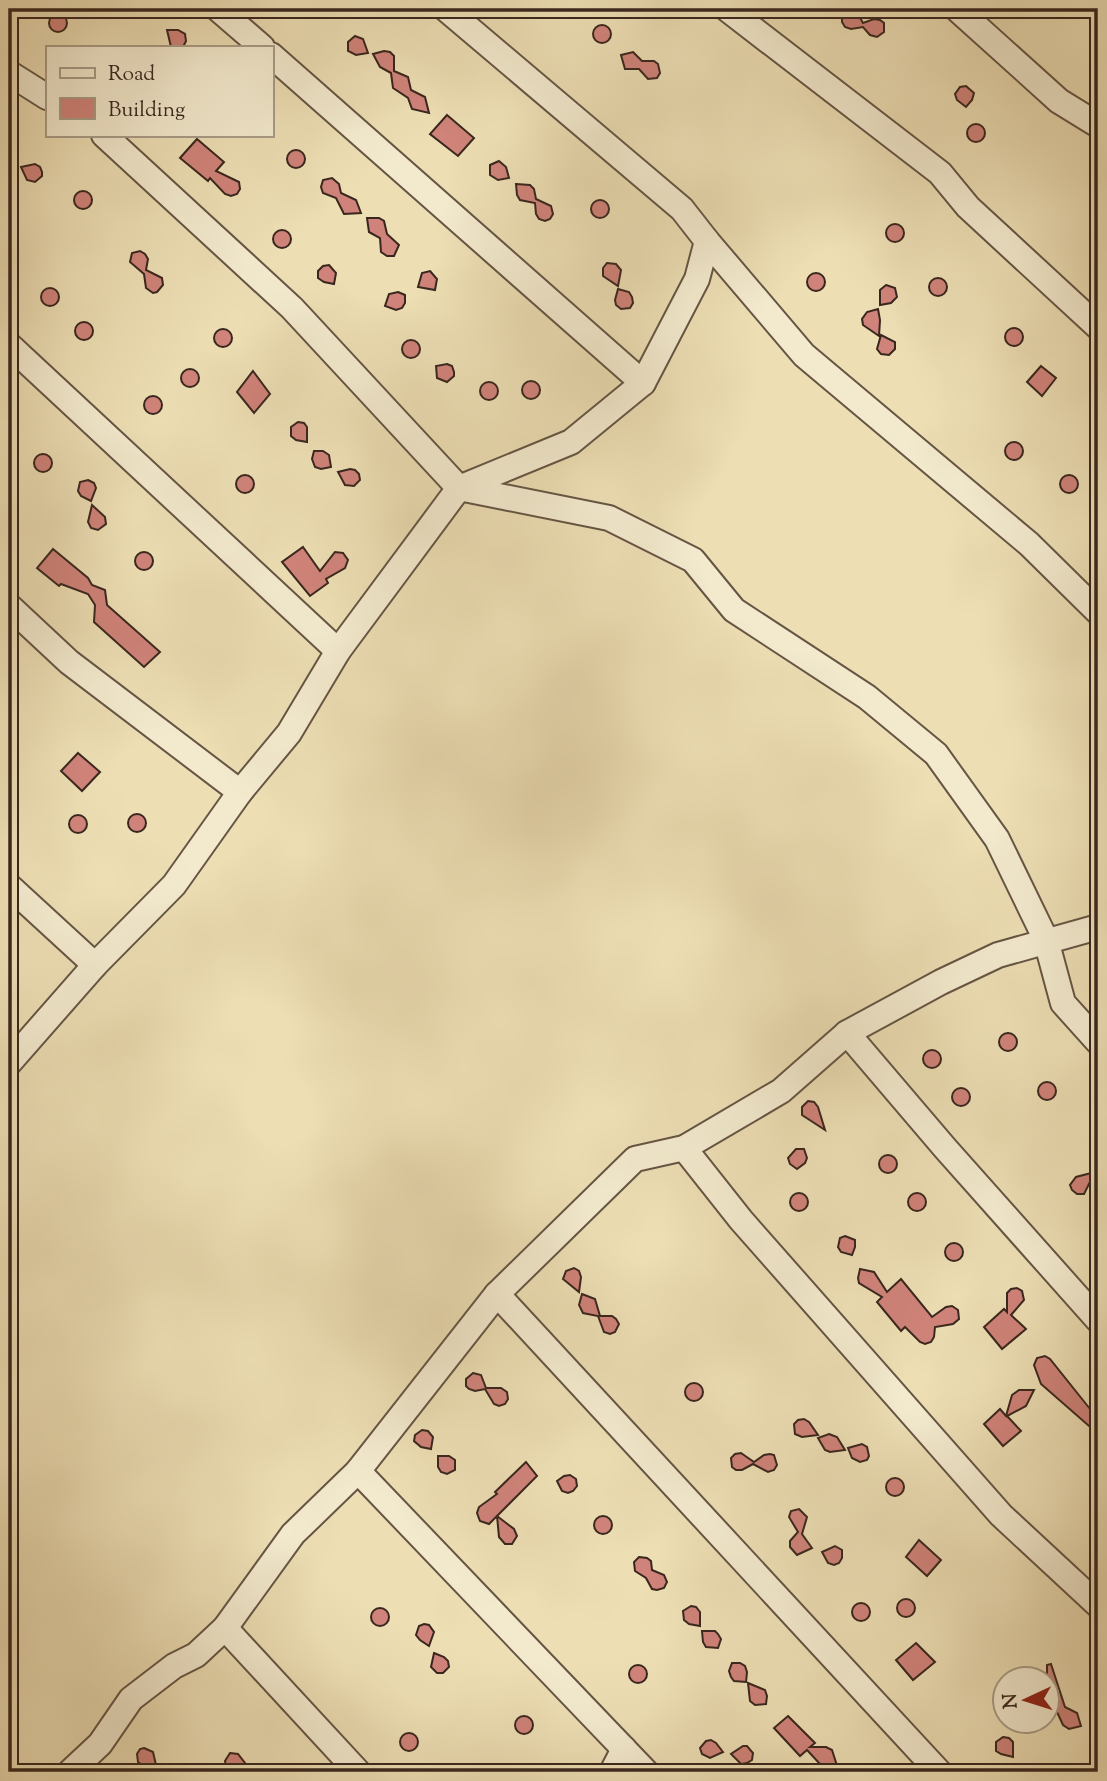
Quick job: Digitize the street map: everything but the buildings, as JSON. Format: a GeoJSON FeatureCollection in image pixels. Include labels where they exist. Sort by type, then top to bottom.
{"type":"FeatureCollection","features":[{"type":"Feature","properties":{"kind":"street"},"geometry":{"type":"LineString","coordinates":[[218,9],[261,46]]}},
{"type":"Feature","properties":{"kind":"street"},"geometry":{"type":"LineString","coordinates":[[446,9],[682,209],[804,355],[1029,544],[1098,612]]}},
{"type":"Feature","properties":{"kind":"street"},"geometry":{"type":"LineString","coordinates":[[727,9],[940,173],[968,207],[1098,327]]}},
{"type":"Feature","properties":{"kind":"street"},"geometry":{"type":"LineString","coordinates":[[957,9],[1059,101],[1098,125]]}},
{"type":"Feature","properties":{"kind":"street"},"geometry":{"type":"LineString","coordinates":[[273,57],[643,383]]}},
{"type":"Feature","properties":{"kind":"street"},"geometry":{"type":"LineString","coordinates":[[9,73],[46,96]]}},
{"type":"Feature","properties":{"kind":"street"},"geometry":{"type":"LineString","coordinates":[[105,136],[292,308],[459,488],[609,518],[693,560],[734,610],[867,697],[936,754],[997,839],[1046,940],[1063,1003],[1098,1042]]}},
{"type":"Feature","properties":{"kind":"street"},"geometry":{"type":"LineString","coordinates":[[9,1063],[95,965],[174,885],[240,792],[289,733],[338,651],[459,488],[571,442],[643,383],[697,279],[707,241]]}},
{"type":"Feature","properties":{"kind":"street"},"geometry":{"type":"LineString","coordinates":[[9,345],[338,651]]}},
{"type":"Feature","properties":{"kind":"street"},"geometry":{"type":"LineString","coordinates":[[9,606],[69,662],[240,792]]}},
{"type":"Feature","properties":{"kind":"street"},"geometry":{"type":"LineString","coordinates":[[9,886],[95,965]]}},
{"type":"Feature","properties":{"kind":"street"},"geometry":{"type":"LineString","coordinates":[[70,1772],[100,1744],[131,1699],[174,1666],[196,1656],[225,1628],[293,1534],[358,1471],[497,1294],[635,1158],[684,1149],[780,1091],[847,1033],[941,982],[998,956],[1098,927]]}},
{"type":"Feature","properties":{"kind":"street"},"geometry":{"type":"LineString","coordinates":[[847,1033],[1098,1320]]}},
{"type":"Feature","properties":{"kind":"street"},"geometry":{"type":"LineString","coordinates":[[684,1149],[741,1220],[1000,1515],[1098,1605]]}},
{"type":"Feature","properties":{"kind":"street"},"geometry":{"type":"LineString","coordinates":[[497,1294],[939,1772]]}},
{"type":"Feature","properties":{"kind":"street"},"geometry":{"type":"LineString","coordinates":[[358,1471],[646,1772]]}},
{"type":"Feature","properties":{"kind":"street"},"geometry":{"type":"LineString","coordinates":[[225,1628],[358,1772]]}},
{"type":"Feature","properties":{"kind":"street"},"geometry":{"type":"LineString","coordinates":[[612,1772],[624,1749]]}}]}
